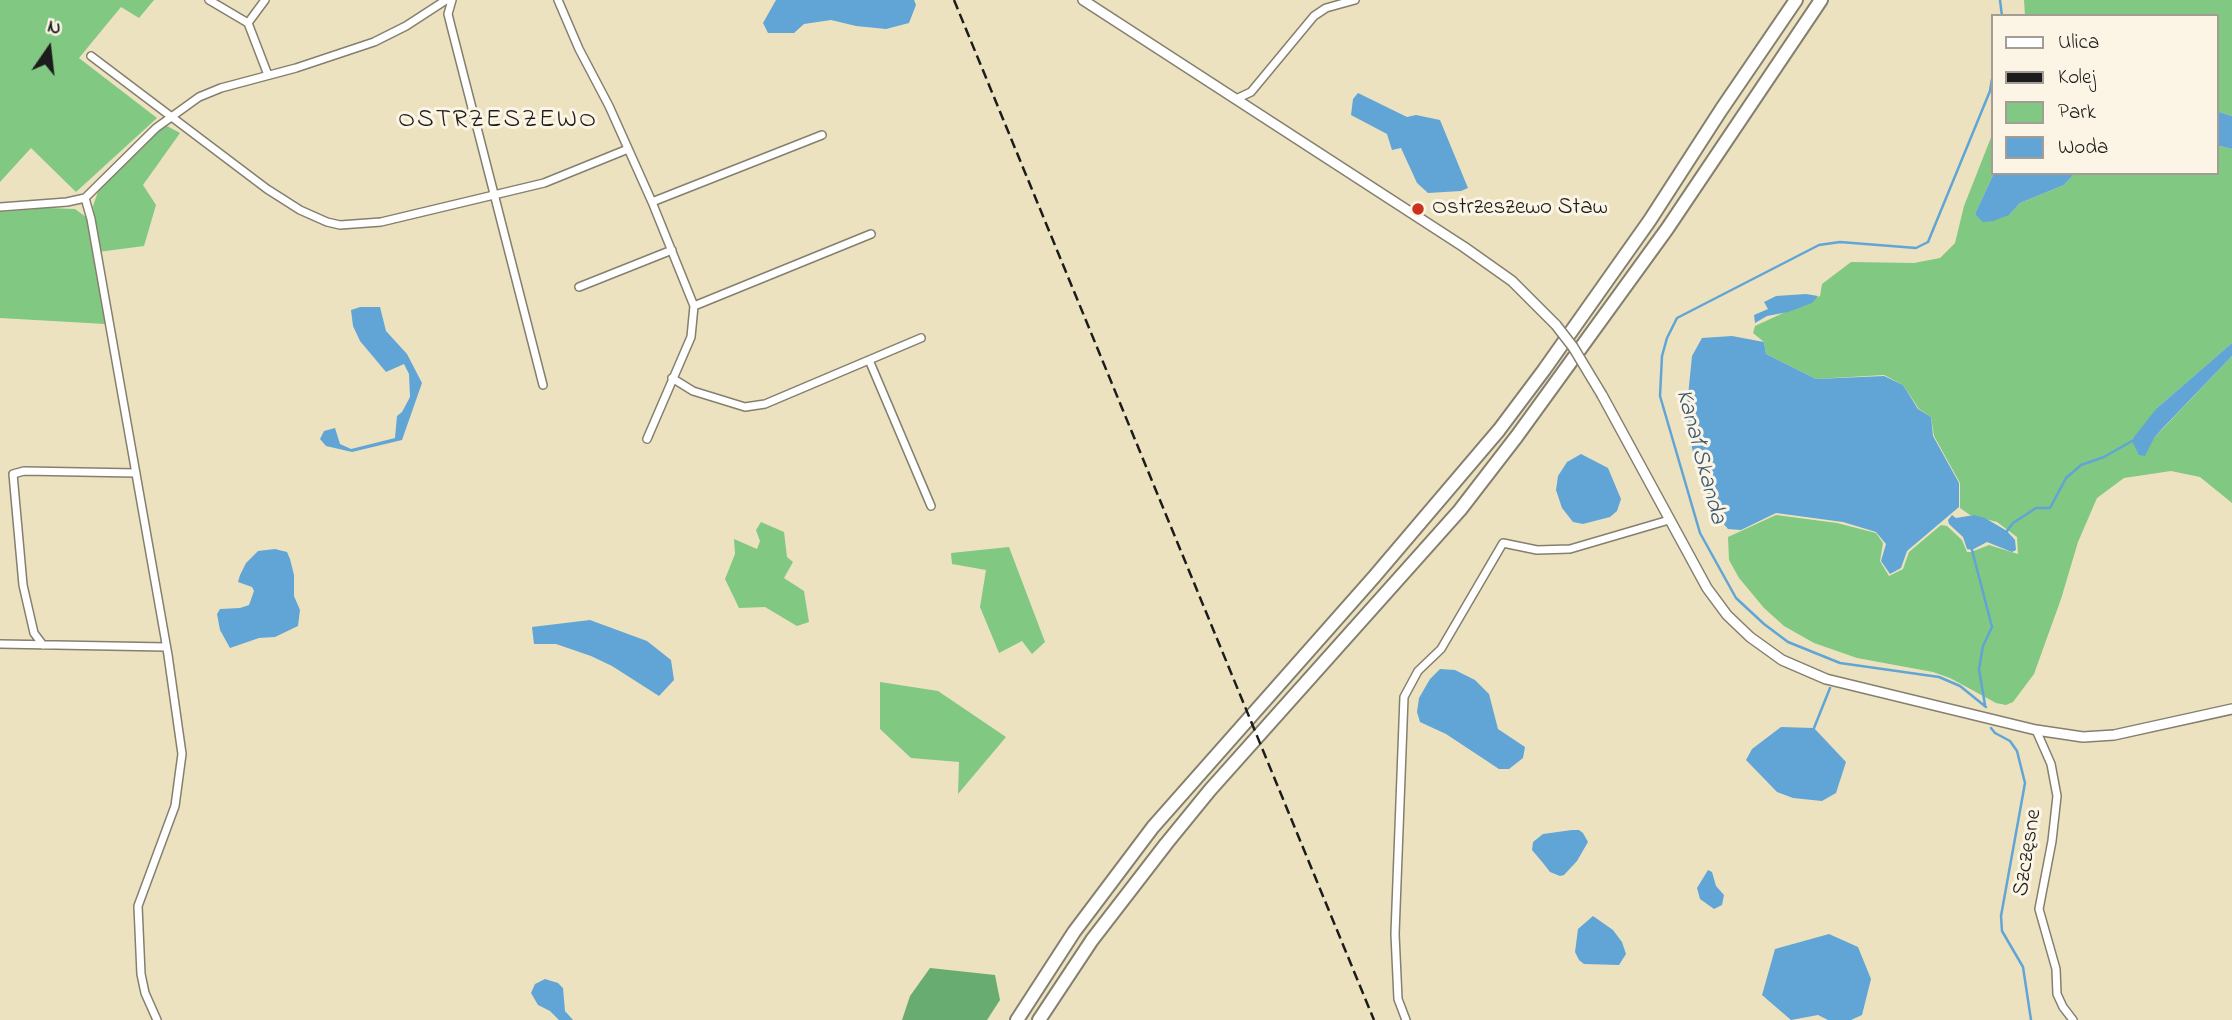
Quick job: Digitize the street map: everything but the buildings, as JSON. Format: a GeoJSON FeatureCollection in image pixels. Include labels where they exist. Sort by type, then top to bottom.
{"type":"FeatureCollection","features":[{"type":"Feature","properties":{"kind":"highway"},"geometry":{"type":"LineString","coordinates":[[1017,1020],[1074,932],[1153,827],[1374,577],[1521,400],[1650,220],[1796,0]]}},
{"type":"Feature","properties":{"kind":"highway"},"geometry":{"type":"LineString","coordinates":[[1039,1020],[1092,940],[1210,790],[1460,510],[1517,436],[1667,229],[1821,0]]}},
{"type":"Feature","properties":{"kind":"street"},"geometry":{"type":"LineString","coordinates":[[209,0],[248,23],[268,75]]}},
{"type":"Feature","properties":{"kind":"street"},"geometry":{"type":"LineString","coordinates":[[248,23],[265,0]]}},
{"type":"Feature","properties":{"kind":"street"},"geometry":{"type":"LineString","coordinates":[[0,207],[85,198],[106,175],[171,116],[210,93],[374,42],[406,26],[446,0]]}},
{"type":"Feature","properties":{"kind":"street"},"geometry":{"type":"LineString","coordinates":[[452,0],[448,14],[495,194],[521,308],[543,385]]}},
{"type":"Feature","properties":{"kind":"street"},"geometry":{"type":"LineString","coordinates":[[558,0],[652,202],[694,306],[691,337],[647,439]]}},
{"type":"Feature","properties":{"kind":"street"},"geometry":{"type":"LineString","coordinates":[[1083,0],[1512,281],[1556,325],[1573,347],[1707,588],[1727,615],[1750,637],[1782,660],[1826,679],[1994,721],[2083,737],[2114,735],[2232,709]]}},
{"type":"Feature","properties":{"kind":"street"},"geometry":{"type":"LineString","coordinates":[[1236,99],[1251,92],[1314,16],[1326,8],[1355,0]]}},
{"type":"Feature","properties":{"kind":"street"},"geometry":{"type":"LineString","coordinates":[[91,56],[267,189],[300,210],[340,225],[382,222],[544,183],[628,149]]}},
{"type":"Feature","properties":{"kind":"street"},"geometry":{"type":"LineString","coordinates":[[652,202],[822,135]]}},
{"type":"Feature","properties":{"kind":"street"},"geometry":{"type":"LineString","coordinates":[[85,198],[136,473],[182,754],[175,806],[138,906],[141,974],[145,993],[156,1016]]}},
{"type":"Feature","properties":{"kind":"street"},"geometry":{"type":"LineString","coordinates":[[694,306],[871,234]]}},
{"type":"Feature","properties":{"kind":"street"},"geometry":{"type":"LineString","coordinates":[[579,287],[672,250]]}},
{"type":"Feature","properties":{"kind":"street"},"geometry":{"type":"LineString","coordinates":[[673,378],[693,391],[745,407],[765,404],[921,338]]}},
{"type":"Feature","properties":{"kind":"street"},"geometry":{"type":"LineString","coordinates":[[869,360],[931,506]]}},
{"type":"Feature","properties":{"kind":"street"},"geometry":{"type":"LineString","coordinates":[[43,645],[34,633],[23,585],[13,474],[24,471],[136,473]]}},
{"type":"Feature","properties":{"kind":"street"},"geometry":{"type":"LineString","coordinates":[[1406,1020],[1398,999],[1395,934],[1404,697],[1418,671],[1441,649],[1503,543],[1537,550],[1570,549],[1669,520]]}},
{"type":"Feature","properties":{"kind":"street"},"geometry":{"type":"LineString","coordinates":[[0,644],[166,646]]}},
{"type":"Feature","properties":{"kind":"street","name":"Szczęsne"},"geometry":{"type":"LineString","coordinates":[[2036,730],[2051,764],[2057,796],[2052,841],[2039,909],[2056,969],[2057,994],[2073,1020]]}},
{"type":"Feature","properties":{"kind":"green space"},"geometry":{"type":"Polygon","coordinates":[[[0,0],[154,0],[139,18],[121,7],[79,58],[157,118],[76,192],[31,148],[0,182],[0,0]]]}},
{"type":"Feature","properties":{"kind":"green space"},"geometry":{"type":"Polygon","coordinates":[[[2024,0],[2232,0],[2232,116],[2218,112],[2218,14],[2025,14],[2024,0]]]}},
{"type":"Feature","properties":{"kind":"green space"},"geometry":{"type":"Polygon","coordinates":[[[165,125],[180,133],[143,185],[156,205],[144,246],[98,252],[93,206],[100,186],[165,125]]]}},
{"type":"Feature","properties":{"kind":"green space"},"geometry":{"type":"Polygon","coordinates":[[[1990,140],[1990,175],[1993,175],[1975,214],[2009,215],[2020,203],[2064,185],[2073,175],[2218,175],[2218,146],[2232,149],[2232,343],[2157,408],[2154,438],[2232,356],[2232,503],[2200,477],[2171,471],[2124,478],[2097,498],[2078,542],[2034,674],[2013,702],[2006,705],[1996,703],[1950,678],[1933,672],[1857,658],[1814,643],[1784,626],[1764,608],[1739,578],[1729,560],[1728,537],[1776,515],[1837,523],[1876,533],[1883,543],[1880,561],[1889,576],[1903,569],[1909,552],[1941,525],[1947,526],[1962,540],[1967,552],[1989,545],[2018,554],[2017,537],[1997,522],[1970,515],[1960,508],[1960,483],[1934,436],[1931,417],[1919,409],[1903,385],[1884,375],[1816,379],[1766,354],[1764,342],[1753,333],[1755,326],[1820,296],[1822,284],[1851,262],[1914,263],[1940,258],[1955,243],[1964,206],[1990,140]]]}},
{"type":"Feature","properties":{"kind":"green space"},"geometry":{"type":"Polygon","coordinates":[[[75,209],[86,217],[105,324],[0,318],[0,212],[75,209]]]}},
{"type":"Feature","properties":{"kind":"green space"},"geometry":{"type":"Polygon","coordinates":[[[761,522],[784,532],[787,557],[793,562],[784,578],[804,591],[809,622],[797,626],[765,607],[739,608],[725,579],[735,554],[734,539],[757,549],[760,541],[756,530],[761,522]]]}},
{"type":"Feature","properties":{"kind":"green space"},"geometry":{"type":"Polygon","coordinates":[[[1009,547],[1045,642],[1032,654],[1022,641],[999,653],[980,607],[986,570],[952,564],[951,553],[1009,547]]]}},
{"type":"Feature","properties":{"kind":"green space"},"geometry":{"type":"Polygon","coordinates":[[[880,682],[938,691],[1006,737],[958,794],[959,762],[911,758],[880,729],[880,682]]]}},
{"type":"Feature","properties":{"kind":"green space"},"geometry":{"type":"Polygon","coordinates":[[[930,968],[995,975],[1000,1000],[987,1020],[902,1020],[910,996],[930,968]]]}},
{"type":"Feature","properties":{"kind":"water"},"geometry":{"type":"Polygon","coordinates":[[[776,0],[914,0],[916,5],[909,23],[886,29],[831,20],[804,24],[794,33],[768,33],[763,23],[776,0]]]}},
{"type":"Feature","properties":{"kind":"water"},"geometry":{"type":"Polygon","coordinates":[[[1358,93],[1407,117],[1416,115],[1440,120],[1468,188],[1461,191],[1428,193],[1417,183],[1401,148],[1392,150],[1387,134],[1351,115],[1353,99],[1358,93]]]}},
{"type":"Feature","properties":{"kind":"water"},"geometry":{"type":"Polygon","coordinates":[[[2218,112],[2232,116],[2232,149],[2218,146],[2218,112]]]}},
{"type":"Feature","properties":{"kind":"water"},"geometry":{"type":"Polygon","coordinates":[[[1993,175],[2073,175],[2064,185],[2020,203],[2009,215],[1983,222],[1975,214],[1993,175]]]}},
{"type":"Feature","properties":{"kind":"water"},"geometry":{"type":"Polygon","coordinates":[[[1776,296],[1818,296],[1812,303],[1767,316],[1755,323],[1754,315],[1768,309],[1764,302],[1776,296]]]}},
{"type":"Feature","properties":{"kind":"water"},"geometry":{"type":"Polygon","coordinates":[[[380,307],[386,331],[407,354],[422,383],[402,440],[352,452],[326,446],[320,439],[324,431],[335,428],[340,444],[351,449],[395,438],[397,416],[410,397],[409,374],[404,364],[386,372],[360,341],[353,326],[351,310],[380,307]]]}},
{"type":"Feature","properties":{"kind":"water"},"geometry":{"type":"Polygon","coordinates":[[[1732,336],[1764,342],[1766,354],[1816,379],[1884,376],[1903,385],[1918,409],[1931,417],[1933,436],[1959,483],[1959,507],[1907,551],[1901,568],[1890,574],[1881,561],[1886,544],[1876,532],[1843,522],[1776,513],[1741,530],[1728,529],[1718,517],[1696,467],[1687,406],[1692,356],[1702,338],[1732,336]]]}},
{"type":"Feature","properties":{"kind":"water"},"geometry":{"type":"Polygon","coordinates":[[[2232,343],[2232,356],[2154,438],[2145,456],[2139,455],[2132,441],[2157,408],[2232,343]]]}},
{"type":"Feature","properties":{"kind":"water"},"geometry":{"type":"Polygon","coordinates":[[[1581,454],[1608,468],[1621,499],[1617,511],[1610,517],[1583,524],[1573,522],[1562,508],[1556,490],[1558,476],[1567,462],[1581,454]]]}},
{"type":"Feature","properties":{"kind":"water"},"geometry":{"type":"Polygon","coordinates":[[[1952,515],[1956,518],[1974,515],[1985,518],[2007,531],[2015,540],[2016,550],[2012,552],[1987,542],[1972,550],[1967,549],[1963,537],[1949,524],[1948,520],[1952,515]]]}},
{"type":"Feature","properties":{"kind":"water"},"geometry":{"type":"Polygon","coordinates":[[[275,549],[287,552],[290,559],[294,575],[294,596],[300,610],[298,626],[275,637],[259,638],[230,648],[220,630],[217,614],[220,609],[249,605],[254,591],[252,587],[238,582],[240,575],[246,563],[258,551],[275,549]]]}},
{"type":"Feature","properties":{"kind":"water"},"geometry":{"type":"Polygon","coordinates":[[[590,620],[647,641],[671,660],[674,680],[659,696],[591,656],[556,644],[534,644],[532,627],[590,620]]]}},
{"type":"Feature","properties":{"kind":"water"},"geometry":{"type":"Polygon","coordinates":[[[1440,669],[1455,670],[1475,680],[1489,694],[1498,729],[1525,747],[1523,758],[1509,769],[1499,769],[1446,734],[1420,722],[1417,712],[1419,698],[1430,679],[1440,669]]]}},
{"type":"Feature","properties":{"kind":"water"},"geometry":{"type":"Polygon","coordinates":[[[1781,727],[1814,728],[1846,762],[1836,793],[1822,801],[1793,798],[1777,792],[1746,760],[1752,749],[1781,727]]]}},
{"type":"Feature","properties":{"kind":"water"},"geometry":{"type":"Polygon","coordinates":[[[1572,830],[1583,833],[1588,842],[1577,861],[1560,876],[1550,872],[1532,850],[1533,842],[1543,834],[1572,830]]]}},
{"type":"Feature","properties":{"kind":"water"},"geometry":{"type":"Polygon","coordinates":[[[1708,870],[1712,872],[1716,886],[1724,895],[1722,905],[1714,909],[1700,899],[1697,888],[1708,870]]]}},
{"type":"Feature","properties":{"kind":"water"},"geometry":{"type":"Polygon","coordinates":[[[1593,916],[1613,930],[1622,942],[1626,954],[1619,965],[1584,964],[1579,960],[1575,952],[1578,929],[1593,916]]]}},
{"type":"Feature","properties":{"kind":"water"},"geometry":{"type":"Polygon","coordinates":[[[1829,934],[1858,947],[1871,979],[1862,1015],[1851,1020],[1828,1020],[1818,1015],[1791,1020],[1762,995],[1775,949],[1829,934]]]}},
{"type":"Feature","properties":{"kind":"water"},"geometry":{"type":"Polygon","coordinates":[[[545,979],[558,983],[563,988],[565,1011],[573,1020],[559,1020],[538,1005],[531,993],[535,984],[545,979]]]}},
{"type":"Feature","properties":{"kind":"waterway","name":"Kanał Skanda"},"geometry":{"type":"LineString","coordinates":[[2000,0],[2002,14]]}},
{"type":"Feature","properties":{"kind":"waterway","name":"Kanał Skanda"},"geometry":{"type":"LineString","coordinates":[[1986,707],[1960,686],[1939,677],[1840,663],[1788,642],[1736,598],[1700,533],[1660,396],[1662,356],[1677,318],[1819,245],[1840,242],[1916,248],[1928,242],[1990,91]]}},
{"type":"Feature","properties":{"kind":"waterway"},"geometry":{"type":"LineString","coordinates":[[2007,531],[2013,523],[2036,508],[2050,508],[2066,478],[2081,465],[2104,457],[2132,441]]}},
{"type":"Feature","properties":{"kind":"waterway"},"geometry":{"type":"LineString","coordinates":[[1972,550],[1992,627],[1983,646],[1979,669],[1985,705]]}},
{"type":"Feature","properties":{"kind":"waterway"},"geometry":{"type":"LineString","coordinates":[[1814,728],[1830,688]]}},
{"type":"Feature","properties":{"kind":"waterway"},"geometry":{"type":"LineString","coordinates":[[1991,728],[2010,741],[2017,751],[2025,783],[2001,916],[2002,931],[2023,967],[2031,1020]]}},
{"type":"Feature","properties":{"kind":"railway"},"geometry":{"type":"LineString","coordinates":[[954,0],[1374,1020]]}},
{"type":"Feature","properties":{"kind":"place","name":"Ostrzeszewo Staw"},"geometry":{"type":"Point","coordinates":[1418,209]}},
{"type":"Feature","properties":{"kind":"district","name":"OSTRZESZEWO"},"geometry":{"type":"Point","coordinates":[498,122]}}]}
